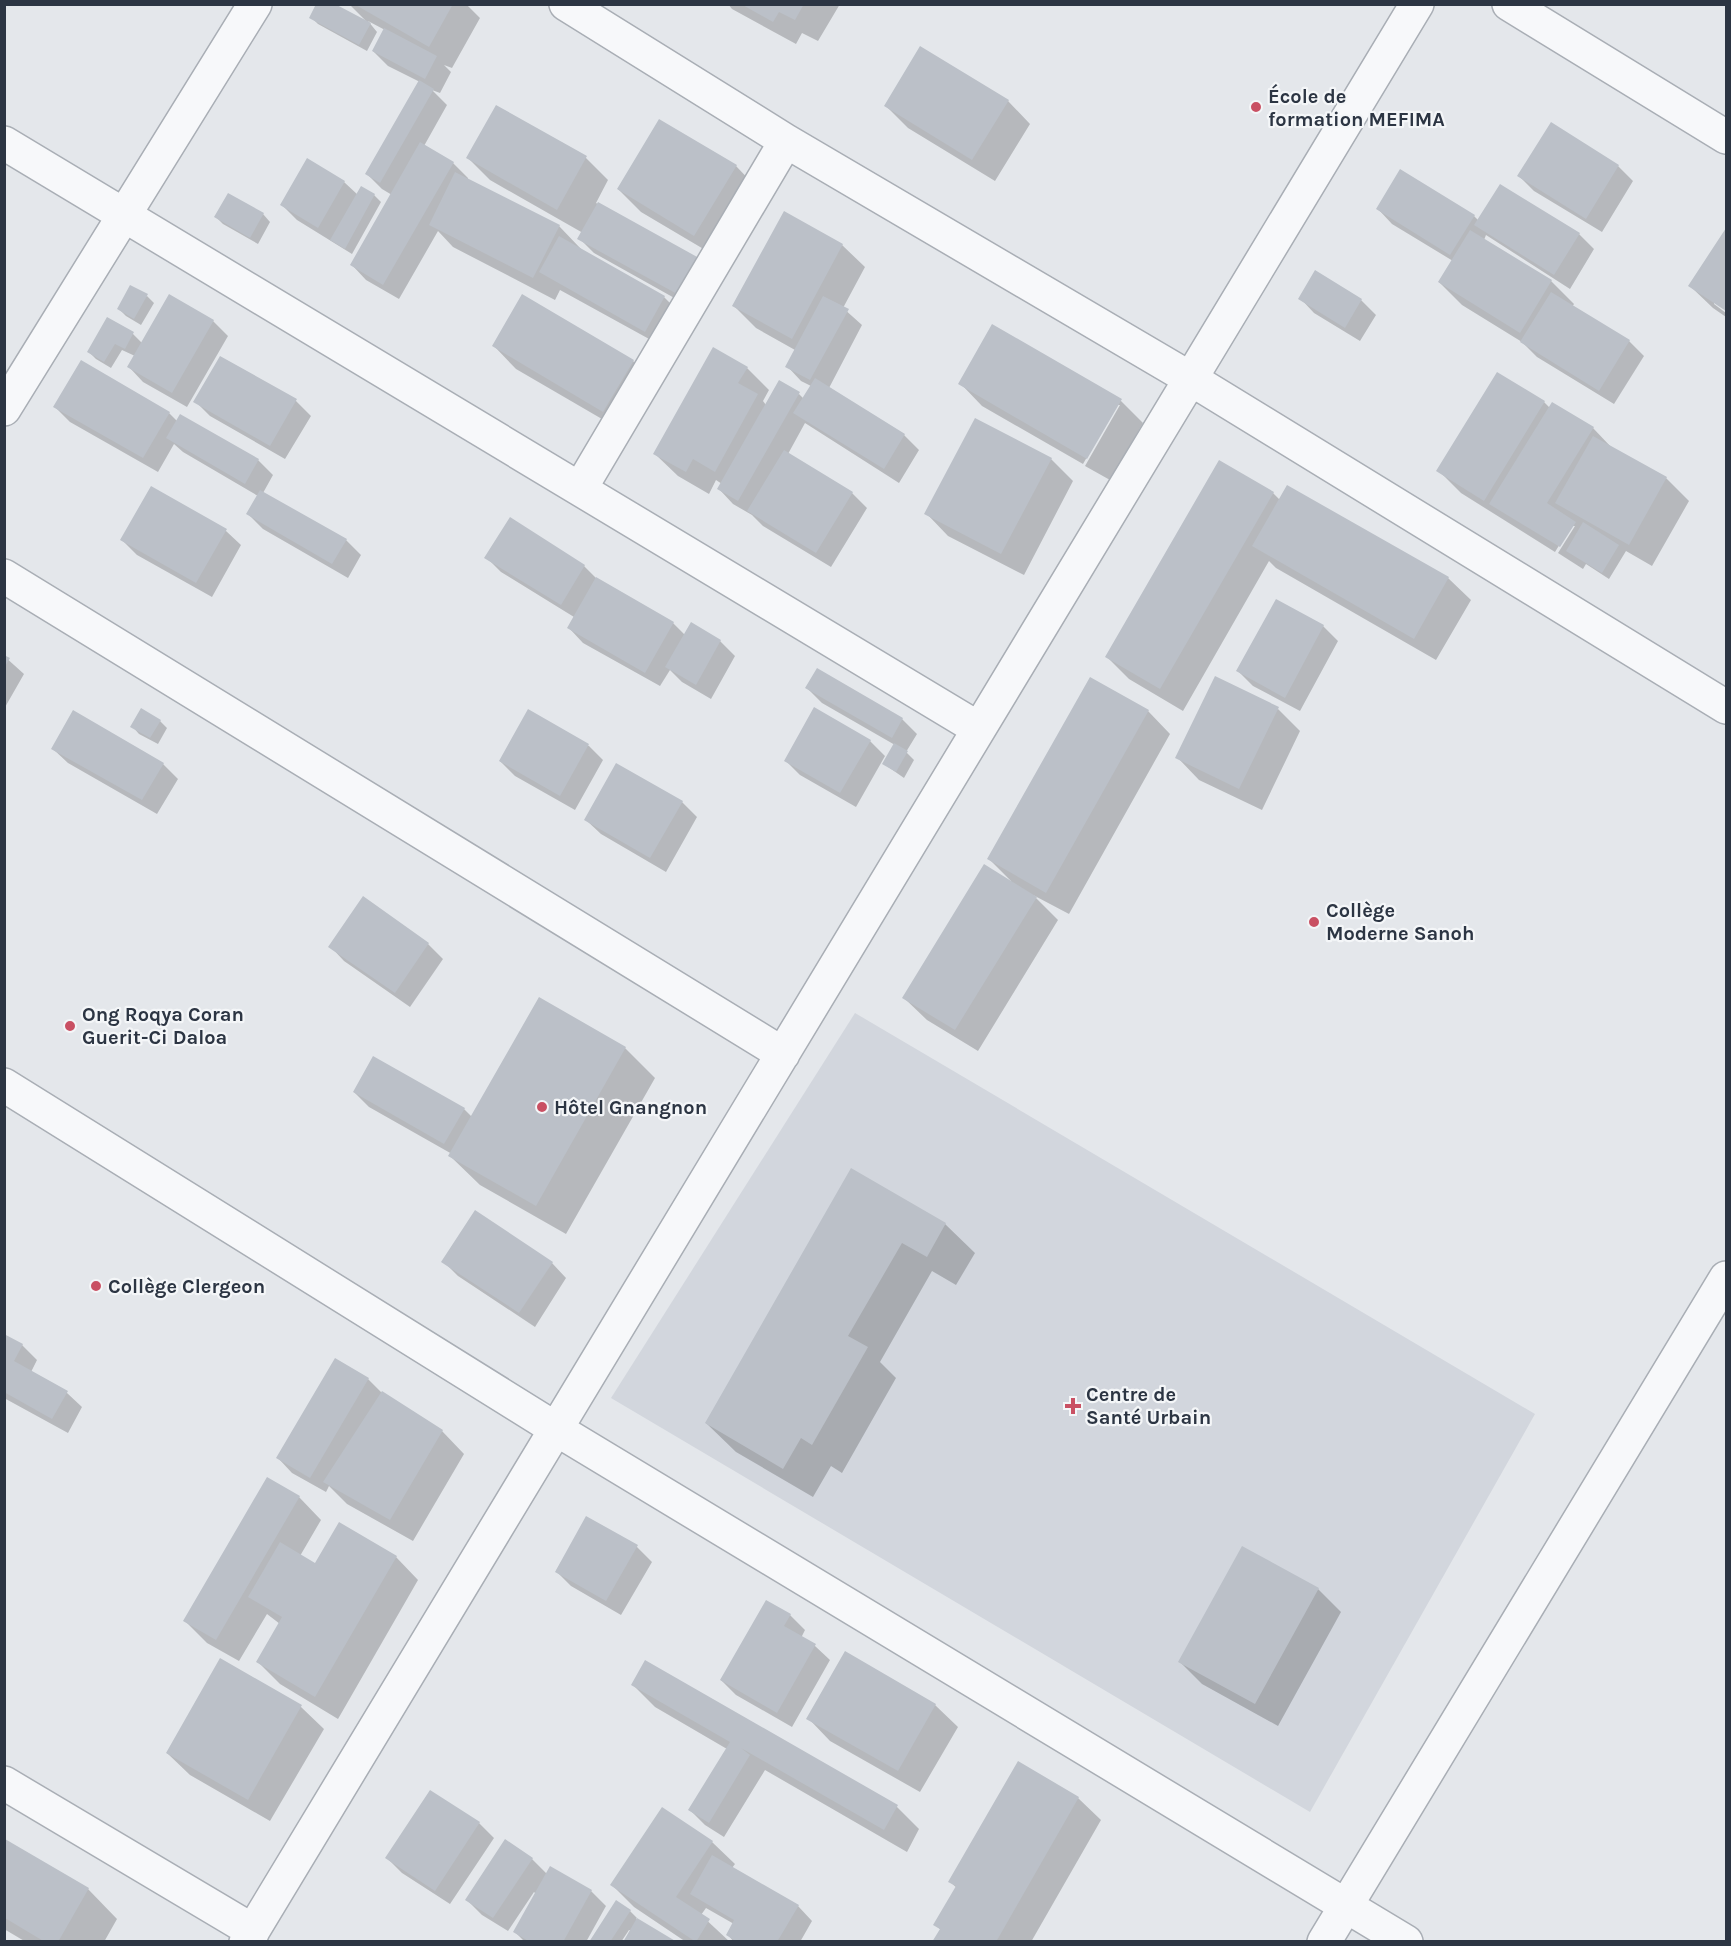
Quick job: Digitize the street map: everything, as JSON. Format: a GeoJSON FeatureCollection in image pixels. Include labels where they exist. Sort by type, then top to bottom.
{"type":"FeatureCollection","features":[{"type":"Feature","properties":{"kind":"street"},"geometry":{"type":"LineString","coordinates":[[4,409],[255,4]]}},
{"type":"Feature","properties":{"kind":"street"},"geometry":{"type":"LineString","coordinates":[[566,4],[786,141],[1191,379],[1726,707]]}},
{"type":"Feature","properties":{"kind":"street"},"geometry":{"type":"LineString","coordinates":[[4,1783],[249,1936],[1417,4]]}},
{"type":"Feature","properties":{"kind":"street"},"geometry":{"type":"LineString","coordinates":[[1509,4],[1726,138]]}},
{"type":"Feature","properties":{"kind":"street"},"geometry":{"type":"LineString","coordinates":[[580,489],[786,141]]}},
{"type":"Feature","properties":{"kind":"street"},"geometry":{"type":"LineString","coordinates":[[4,143],[979,729]]}},
{"type":"Feature","properties":{"kind":"street"},"geometry":{"type":"LineString","coordinates":[[4,576],[783,1054]]}},
{"type":"Feature","properties":{"kind":"street"},"geometry":{"type":"LineString","coordinates":[[4,1085],[556,1429],[1406,1941]]}},
{"type":"Feature","properties":{"kind":"street"},"geometry":{"type":"LineString","coordinates":[[1324,1941],[1724,1290]]}},
{"type":"Feature","properties":{"kind":"shaded area","name":"Centre de Santé Urbain"},"geometry":{"type":"Polygon","coordinates":[[[855,1013],[1535,1414],[1310,1812],[611,1398],[855,1013]]]}},
{"type":"Feature","properties":{"kind":"building"},"geometry":{"type":"Polygon","coordinates":[[[316,4],[335,4],[371,23],[359,45],[309,18],[316,4]]]}},
{"type":"Feature","properties":{"kind":"building"},"geometry":{"type":"Polygon","coordinates":[[[354,4],[453,4],[429,47],[354,4]]]}},
{"type":"Feature","properties":{"kind":"building"},"geometry":{"type":"Polygon","coordinates":[[[741,4],[804,4],[795,20],[779,12],[773,22],[741,4]]]}},
{"type":"Feature","properties":{"kind":"building"},"geometry":{"type":"Polygon","coordinates":[[[384,28],[437,56],[425,79],[372,51],[384,28]]]}},
{"type":"Feature","properties":{"kind":"building"},"geometry":{"type":"Polygon","coordinates":[[[920,46],[1009,100],[972,160],[884,106],[920,46]]]}},
{"type":"Feature","properties":{"kind":"building"},"geometry":{"type":"Polygon","coordinates":[[[419,80],[434,89],[380,183],[365,174],[419,80]]]}},
{"type":"Feature","properties":{"kind":"building"},"geometry":{"type":"Polygon","coordinates":[[[496,105],[587,156],[557,210],[466,158],[496,105]]]}},
{"type":"Feature","properties":{"kind":"building"},"geometry":{"type":"Polygon","coordinates":[[[659,119],[737,165],[694,236],[617,189],[659,119]]]}},
{"type":"Feature","properties":{"kind":"building"},"geometry":{"type":"Polygon","coordinates":[[[1551,122],[1619,165],[1586,219],[1517,176],[1551,122]]]}},
{"type":"Feature","properties":{"kind":"building"},"geometry":{"type":"Polygon","coordinates":[[[420,142],[454,162],[383,285],[350,265],[420,142]]]}},
{"type":"Feature","properties":{"kind":"building"},"geometry":{"type":"Polygon","coordinates":[[[307,158],[345,181],[318,228],[280,205],[307,158]]]}},
{"type":"Feature","properties":{"kind":"building"},"geometry":{"type":"Polygon","coordinates":[[[1400,169],[1475,215],[1450,255],[1376,209],[1400,169]]]}},
{"type":"Feature","properties":{"kind":"building"},"geometry":{"type":"Polygon","coordinates":[[[455,172],[560,225],[533,278],[429,225],[455,172]]]}},
{"type":"Feature","properties":{"kind":"building"},"geometry":{"type":"Polygon","coordinates":[[[1500,184],[1580,233],[1554,275],[1474,225],[1500,184]]]}},
{"type":"Feature","properties":{"kind":"building"},"geometry":{"type":"Polygon","coordinates":[[[361,186],[375,194],[345,249],[330,240],[361,186]]]}},
{"type":"Feature","properties":{"kind":"building"},"geometry":{"type":"Polygon","coordinates":[[[228,193],[264,213],[250,238],[214,217],[228,193]]]}},
{"type":"Feature","properties":{"kind":"building"},"geometry":{"type":"Polygon","coordinates":[[[598,202],[699,258],[679,295],[577,239],[598,202]]]}},
{"type":"Feature","properties":{"kind":"building"},"geometry":{"type":"Polygon","coordinates":[[[784,211],[843,244],[792,339],[732,306],[784,211]]]}},
{"type":"Feature","properties":{"kind":"building"},"geometry":{"type":"Polygon","coordinates":[[[1726,228],[1726,311],[1688,286],[1726,228]]]}},
{"type":"Feature","properties":{"kind":"building"},"geometry":{"type":"Polygon","coordinates":[[[1470,230],[1552,280],[1520,333],[1438,282],[1470,230]]]}},
{"type":"Feature","properties":{"kind":"building"},"geometry":{"type":"Polygon","coordinates":[[[559,236],[665,296],[645,332],[539,272],[559,236]]]}},
{"type":"Feature","properties":{"kind":"building"},"geometry":{"type":"Polygon","coordinates":[[[1315,270],[1362,299],[1345,328],[1298,299],[1315,270]]]}},
{"type":"Feature","properties":{"kind":"building"},"geometry":{"type":"Polygon","coordinates":[[[130,285],[148,294],[134,319],[117,309],[130,285]]]}},
{"type":"Feature","properties":{"kind":"building"},"geometry":{"type":"Polygon","coordinates":[[[1551,292],[1630,340],[1599,391],[1520,342],[1551,292]]]}},
{"type":"Feature","properties":{"kind":"building"},"geometry":{"type":"Polygon","coordinates":[[[169,294],[214,320],[172,393],[127,367],[169,294]]]}},
{"type":"Feature","properties":{"kind":"building"},"geometry":{"type":"Polygon","coordinates":[[[522,294],[634,360],[603,412],[492,346],[522,294]]]}},
{"type":"Feature","properties":{"kind":"building"},"geometry":{"type":"Polygon","coordinates":[[[823,296],[849,309],[810,380],[785,367],[823,296]]]}},
{"type":"Feature","properties":{"kind":"building"},"geometry":{"type":"Polygon","coordinates":[[[107,317],[134,332],[125,349],[115,344],[104,362],[87,352],[107,317]]]}},
{"type":"Feature","properties":{"kind":"building"},"geometry":{"type":"Polygon","coordinates":[[[992,324],[1122,399],[1087,459],[958,384],[992,324]]]}},
{"type":"Feature","properties":{"kind":"building"},"geometry":{"type":"Polygon","coordinates":[[[713,347],[748,367],[738,383],[758,394],[715,472],[693,459],[686,472],[653,454],[713,347]]]}},
{"type":"Feature","properties":{"kind":"building"},"geometry":{"type":"Polygon","coordinates":[[[220,356],[297,399],[270,446],[193,402],[220,356]]]}},
{"type":"Feature","properties":{"kind":"building"},"geometry":{"type":"Polygon","coordinates":[[[81,360],[170,412],[143,458],[53,407],[81,360]]]}},
{"type":"Feature","properties":{"kind":"building"},"geometry":{"type":"Polygon","coordinates":[[[1497,372],[1545,401],[1484,501],[1436,471],[1497,372]]]}},
{"type":"Feature","properties":{"kind":"building"},"geometry":{"type":"Polygon","coordinates":[[[815,378],[905,434],[884,469],[793,413],[815,378]]]}},
{"type":"Feature","properties":{"kind":"building"},"geometry":{"type":"Polygon","coordinates":[[[779,380],[800,392],[738,501],[717,489],[779,380]]]}},
{"type":"Feature","properties":{"kind":"building"},"geometry":{"type":"Polygon","coordinates":[[[1552,402],[1594,427],[1547,503],[1576,522],[1560,547],[1489,504],[1552,402]]]}},
{"type":"Feature","properties":{"kind":"building"},"geometry":{"type":"Polygon","coordinates":[[[180,414],[259,459],[245,484],[166,438],[180,414]]]}},
{"type":"Feature","properties":{"kind":"building"},"geometry":{"type":"Polygon","coordinates":[[[975,418],[1052,458],[1001,554],[924,514],[975,418]]]}},
{"type":"Feature","properties":{"kind":"building"},"geometry":{"type":"Polygon","coordinates":[[[1593,436],[1667,477],[1629,545],[1555,503],[1593,436]]]}},
{"type":"Feature","properties":{"kind":"building"},"geometry":{"type":"Polygon","coordinates":[[[784,450],[853,492],[816,553],[747,511],[784,450]]]}},
{"type":"Feature","properties":{"kind":"building"},"geometry":{"type":"Polygon","coordinates":[[[1219,460],[1274,492],[1160,689],[1105,657],[1219,460]]]}},
{"type":"Feature","properties":{"kind":"building"},"geometry":{"type":"Polygon","coordinates":[[[1287,485],[1449,577],[1414,639],[1252,546],[1287,485]]]}},
{"type":"Feature","properties":{"kind":"building"},"geometry":{"type":"Polygon","coordinates":[[[151,486],[227,529],[196,583],[120,540],[151,486]]]}},
{"type":"Feature","properties":{"kind":"building"},"geometry":{"type":"Polygon","coordinates":[[[260,490],[347,539],[332,564],[246,514],[260,490]]]}},
{"type":"Feature","properties":{"kind":"building"},"geometry":{"type":"Polygon","coordinates":[[[510,517],[585,565],[561,605],[484,558],[510,517]]]}},
{"type":"Feature","properties":{"kind":"building"},"geometry":{"type":"Polygon","coordinates":[[[1583,522],[1619,545],[1602,573],[1566,551],[1583,522]]]}},
{"type":"Feature","properties":{"kind":"building"},"geometry":{"type":"Polygon","coordinates":[[[596,577],[674,622],[645,673],[567,628],[596,577]]]}},
{"type":"Feature","properties":{"kind":"building"},"geometry":{"type":"Polygon","coordinates":[[[1276,599],[1324,625],[1285,698],[1236,671],[1276,599]]]}},
{"type":"Feature","properties":{"kind":"building"},"geometry":{"type":"Polygon","coordinates":[[[691,622],[721,640],[696,685],[665,667],[691,622]]]}},
{"type":"Feature","properties":{"kind":"building"},"geometry":{"type":"Polygon","coordinates":[[[4,655],[10,658],[4,668],[4,655]]]}},
{"type":"Feature","properties":{"kind":"building"},"geometry":{"type":"Polygon","coordinates":[[[817,668],[903,718],[892,738],[805,688],[817,668]]]}},
{"type":"Feature","properties":{"kind":"building"},"geometry":{"type":"Polygon","coordinates":[[[1215,676],[1279,707],[1239,789],[1175,758],[1215,676]]]}},
{"type":"Feature","properties":{"kind":"building"},"geometry":{"type":"Polygon","coordinates":[[[1090,677],[1149,710],[1046,893],[987,859],[1090,677]]]}},
{"type":"Feature","properties":{"kind":"building"},"geometry":{"type":"Polygon","coordinates":[[[814,707],[871,740],[840,793],[784,761],[814,707]]]}},
{"type":"Feature","properties":{"kind":"building"},"geometry":{"type":"Polygon","coordinates":[[[141,708],[161,720],[150,738],[130,727],[141,708]]]}},
{"type":"Feature","properties":{"kind":"building"},"geometry":{"type":"Polygon","coordinates":[[[528,709],[589,744],[560,796],[499,761],[528,709]]]}},
{"type":"Feature","properties":{"kind":"building"},"geometry":{"type":"Polygon","coordinates":[[[73,710],[164,763],[142,800],[51,749],[73,710]]]}},
{"type":"Feature","properties":{"kind":"building"},"geometry":{"type":"Polygon","coordinates":[[[894,743],[908,751],[896,772],[882,764],[894,743]]]}},
{"type":"Feature","properties":{"kind":"building"},"geometry":{"type":"Polygon","coordinates":[[[616,763],[683,801],[650,858],[584,820],[616,763]]]}},
{"type":"Feature","properties":{"kind":"building"},"geometry":{"type":"Polygon","coordinates":[[[984,864],[1037,897],[955,1030],[902,998],[984,864]]]}},
{"type":"Feature","properties":{"kind":"building"},"geometry":{"type":"Polygon","coordinates":[[[363,896],[429,943],[395,993],[328,947],[363,896]]]}},
{"type":"Feature","properties":{"kind":"building"},"geometry":{"type":"Polygon","coordinates":[[[539,997],[626,1047],[536,1206],[448,1156],[539,997]]]}},
{"type":"Feature","properties":{"kind":"building"},"geometry":{"type":"Polygon","coordinates":[[[373,1056],[465,1108],[444,1144],[353,1092],[373,1056]]]}},
{"type":"Feature","properties":{"kind":"building"},"geometry":{"type":"Polygon","coordinates":[[[851,1168],[946,1223],[927,1257],[902,1243],[848,1336],[868,1347],[812,1445],[801,1438],[783,1469],[705,1423],[851,1168]]]}},
{"type":"Feature","properties":{"kind":"building"},"geometry":{"type":"Polygon","coordinates":[[[475,1210],[553,1262],[519,1313],[441,1262],[475,1210]]]}},
{"type":"Feature","properties":{"kind":"building"},"geometry":{"type":"Polygon","coordinates":[[[4,1334],[23,1344],[14,1361],[68,1391],[52,1419],[4,1392],[4,1334]]]}},
{"type":"Feature","properties":{"kind":"building"},"geometry":{"type":"Polygon","coordinates":[[[335,1358],[369,1378],[310,1478],[276,1458],[335,1358]]]}},
{"type":"Feature","properties":{"kind":"building"},"geometry":{"type":"Polygon","coordinates":[[[382,1391],[443,1430],[390,1520],[323,1482],[382,1391]]]}},
{"type":"Feature","properties":{"kind":"building"},"geometry":{"type":"Polygon","coordinates":[[[267,1477],[300,1496],[216,1640],[183,1621],[267,1477]]]}},
{"type":"Feature","properties":{"kind":"building"},"geometry":{"type":"Polygon","coordinates":[[[586,1516],[638,1545],[606,1601],[555,1572],[586,1516]]]}},
{"type":"Feature","properties":{"kind":"building"},"geometry":{"type":"Polygon","coordinates":[[[339,1522],[397,1556],[315,1697],[256,1662],[282,1617],[248,1597],[280,1542],[315,1563],[339,1522]]]}},
{"type":"Feature","properties":{"kind":"building"},"geometry":{"type":"Polygon","coordinates":[[[1242,1546],[1319,1588],[1255,1704],[1178,1662],[1242,1546]]]}},
{"type":"Feature","properties":{"kind":"building"},"geometry":{"type":"Polygon","coordinates":[[[766,1600],[791,1614],[784,1626],[816,1644],[777,1713],[720,1680],[766,1600]]]}},
{"type":"Feature","properties":{"kind":"building"},"geometry":{"type":"Polygon","coordinates":[[[845,1651],[936,1704],[898,1771],[806,1719],[845,1651]]]}},
{"type":"Feature","properties":{"kind":"building"},"geometry":{"type":"Polygon","coordinates":[[[220,1658],[302,1705],[248,1800],[166,1753],[220,1658]]]}},
{"type":"Feature","properties":{"kind":"building"},"geometry":{"type":"Polygon","coordinates":[[[645,1660],[898,1805],[884,1830],[741,1748],[750,1755],[709,1823],[688,1810],[730,1742],[631,1685],[645,1660]]]}},
{"type":"Feature","properties":{"kind":"building"},"geometry":{"type":"Polygon","coordinates":[[[1018,1761],[1079,1797],[996,1942],[932,1942],[940,1929],[933,1925],[956,1886],[948,1882],[1018,1761]]]}},
{"type":"Feature","properties":{"kind":"building"},"geometry":{"type":"Polygon","coordinates":[[[430,1790],[480,1822],[435,1891],[385,1858],[430,1790]]]}},
{"type":"Feature","properties":{"kind":"building"},"geometry":{"type":"Polygon","coordinates":[[[662,1807],[713,1841],[676,1897],[710,1919],[696,1942],[610,1885],[662,1807]]]}},
{"type":"Feature","properties":{"kind":"building"},"geometry":{"type":"Polygon","coordinates":[[[5,1839],[89,1888],[58,1942],[45,1942],[5,1918],[5,1839]]]}},
{"type":"Feature","properties":{"kind":"building"},"geometry":{"type":"Polygon","coordinates":[[[505,1839],[533,1858],[493,1918],[465,1900],[505,1839]]]}},
{"type":"Feature","properties":{"kind":"building"},"geometry":{"type":"Polygon","coordinates":[[[712,1855],[799,1905],[777,1942],[737,1942],[726,1935],[734,1920],[690,1894],[712,1855]]]}},
{"type":"Feature","properties":{"kind":"building"},"geometry":{"type":"Polygon","coordinates":[[[550,1866],[592,1890],[563,1942],[530,1942],[513,1932],[550,1866]]]}},
{"type":"Feature","properties":{"kind":"building"},"geometry":{"type":"Polygon","coordinates":[[[616,1900],[631,1910],[610,1942],[589,1942],[616,1900]]]}},
{"type":"Feature","properties":{"kind":"building"},"geometry":{"type":"Polygon","coordinates":[[[637,1918],[677,1942],[623,1942],[637,1918]]]}},
{"type":"Feature","properties":{"kind":"place","name":"École de formation MEFIMA"},"geometry":{"type":"Point","coordinates":[1256,107]}},
{"type":"Feature","properties":{"kind":"place","name":"Collège Moderne Sanoh"},"geometry":{"type":"Point","coordinates":[1314,922]}},
{"type":"Feature","properties":{"kind":"place","name":"Ong Roqya Coran Guerit-Ci Daloa"},"geometry":{"type":"Point","coordinates":[70,1026]}},
{"type":"Feature","properties":{"kind":"place","name":"Hôtel Gnangnon"},"geometry":{"type":"Point","coordinates":[542,1107]}},
{"type":"Feature","properties":{"kind":"place","name":"Collège Clergeon"},"geometry":{"type":"Point","coordinates":[96,1286]}},
{"type":"Feature","properties":{"kind":"place","name":"Centre de Santé Urbain"},"geometry":{"type":"Point","coordinates":[1073,1406]}}]}
